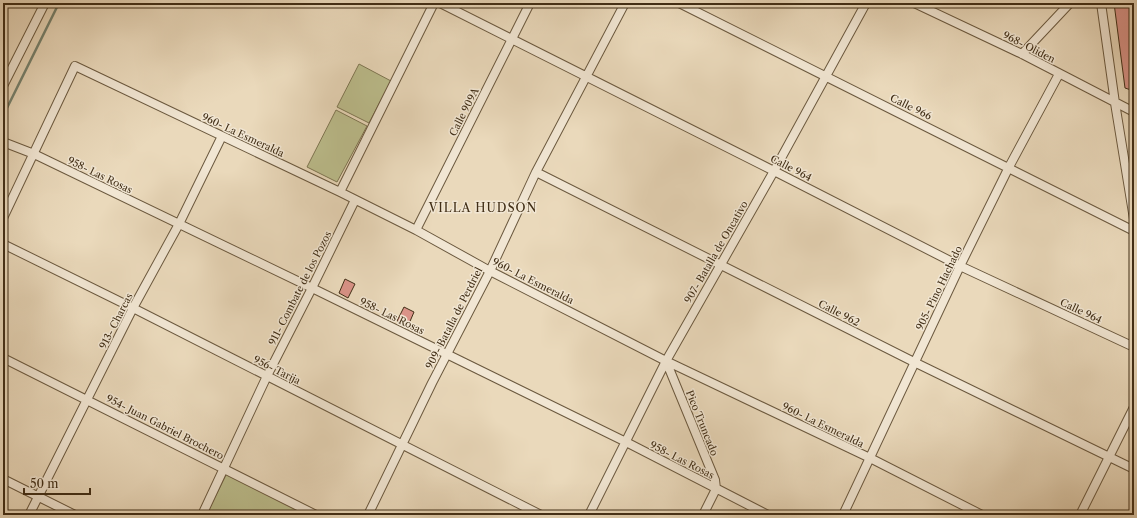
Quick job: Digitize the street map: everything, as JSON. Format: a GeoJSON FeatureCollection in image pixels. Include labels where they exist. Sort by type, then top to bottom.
{"type":"FeatureCollection","features":[{"type":"Feature","properties":{"kind":"street"},"geometry":{"type":"LineString","coordinates":[[3,86],[45,3]]}},
{"type":"Feature","properties":{"kind":"street"},"geometry":{"type":"LineString","coordinates":[[340,192],[434,3]]}},
{"type":"Feature","properties":{"kind":"street","name":"Calle 964"},"geometry":{"type":"LineString","coordinates":[[440,3],[774,170],[960,266],[1134,347]]}},
{"type":"Feature","properties":{"kind":"street","name":"Calle 909A"},"geometry":{"type":"LineString","coordinates":[[416,230],[530,3]]}},
{"type":"Feature","properties":{"kind":"street","name":"909- Batalla de Perdriel"},"geometry":{"type":"LineString","coordinates":[[368,515],[447,354],[490,271],[536,172],[625,3]]}},
{"type":"Feature","properties":{"kind":"street","name":"Calle 966"},"geometry":{"type":"LineString","coordinates":[[679,3],[1009,167],[1134,231]]}},
{"type":"Feature","properties":{"kind":"street","name":"907- Batalla de Oncativo"},"geometry":{"type":"LineString","coordinates":[[589,515],[666,360],[774,170],[866,3]]}},
{"type":"Feature","properties":{"kind":"street","name":"968- Oliden"},"geometry":{"type":"LineString","coordinates":[[914,3],[1022,54],[1134,112]]}},
{"type":"Feature","properties":{"kind":"street"},"geometry":{"type":"LineString","coordinates":[[1022,54],[1070,3]]}},
{"type":"Feature","properties":{"kind":"street"},"geometry":{"type":"LineString","coordinates":[[1101,3],[1115,103],[1134,219]]}},
{"type":"Feature","properties":{"kind":"street","name":"960- La Esmeralda"},"geometry":{"type":"LineString","coordinates":[[34,154],[75,66],[340,192],[416,230],[490,271],[666,360],[870,458],[982,515]]}},
{"type":"Feature","properties":{"kind":"street","name":"905- Pino Hachado"},"geometry":{"type":"LineString","coordinates":[[843,515],[960,266],[1009,167],[1059,74]]}},
{"type":"Feature","properties":{"kind":"street","name":"913- Charcas"},"geometry":{"type":"LineString","coordinates":[[29,515],[133,308],[179,224],[222,136]]}},
{"type":"Feature","properties":{"kind":"street","name":"958- Las Rosas"},"geometry":{"type":"LineString","coordinates":[[3,142],[34,154],[312,288],[626,442],[768,515]]}},
{"type":"Feature","properties":{"kind":"street"},"geometry":{"type":"LineString","coordinates":[[3,218],[34,154]]}},
{"type":"Feature","properties":{"kind":"street","name":"Calle 962"},"geometry":{"type":"LineString","coordinates":[[536,172],[914,362],[1134,469]]}},
{"type":"Feature","properties":{"kind":"street","name":"911- Combate de los Pozos"},"geometry":{"type":"LineString","coordinates":[[202,515],[266,376],[312,288],[355,200]]}},
{"type":"Feature","properties":{"kind":"street","name":"956- Tarija"},"geometry":{"type":"LineString","coordinates":[[3,244],[133,308],[541,515]]}},
{"type":"Feature","properties":{"kind":"street","name":"954- Juan Gabriel Brochero"},"geometry":{"type":"LineString","coordinates":[[3,358],[316,515]]}},
{"type":"Feature","properties":{"kind":"street","name":"Pico Truncado"},"geometry":{"type":"LineString","coordinates":[[666,360],[715,480],[716,489]]}},
{"type":"Feature","properties":{"kind":"street"},"geometry":{"type":"LineString","coordinates":[[1080,515],[1134,407]]}},
{"type":"Feature","properties":{"kind":"street"},"geometry":{"type":"LineString","coordinates":[[3,479],[75,515]]}},
{"type":"Feature","properties":{"kind":"street"},"geometry":{"type":"LineString","coordinates":[[703,515],[716,489]]}},
{"type":"Feature","properties":{"kind":"green space"},"geometry":{"type":"Polygon","coordinates":[[[359,64],[391,81],[369,123],[337,107],[359,64]]]}},
{"type":"Feature","properties":{"kind":"green space"},"geometry":{"type":"Polygon","coordinates":[[[336,110],[367,126],[337,182],[307,167],[336,110]]]}},
{"type":"Feature","properties":{"kind":"green space"},"geometry":{"type":"Polygon","coordinates":[[[227,473],[310,515],[206,515],[227,473]]]}},
{"type":"Feature","properties":{"kind":"building"},"geometry":{"type":"Polygon","coordinates":[[[1114,3],[1134,3],[1134,91],[1125,88],[1114,3]]]}},
{"type":"Feature","properties":{"kind":"building"},"geometry":{"type":"Polygon","coordinates":[[[345,279],[355,284],[348,298],[339,293],[345,279]]]}},
{"type":"Feature","properties":{"kind":"building"},"geometry":{"type":"Polygon","coordinates":[[[404,307],[414,312],[408,326],[397,321],[404,307]]]}},
{"type":"Feature","properties":{"kind":"waterway"},"geometry":{"type":"LineString","coordinates":[[3,116],[59,3]]}},
{"type":"Feature","properties":{"kind":"district","name":"VILLA HUDSON"},"geometry":{"type":"Point","coordinates":[483,207]}}]}
